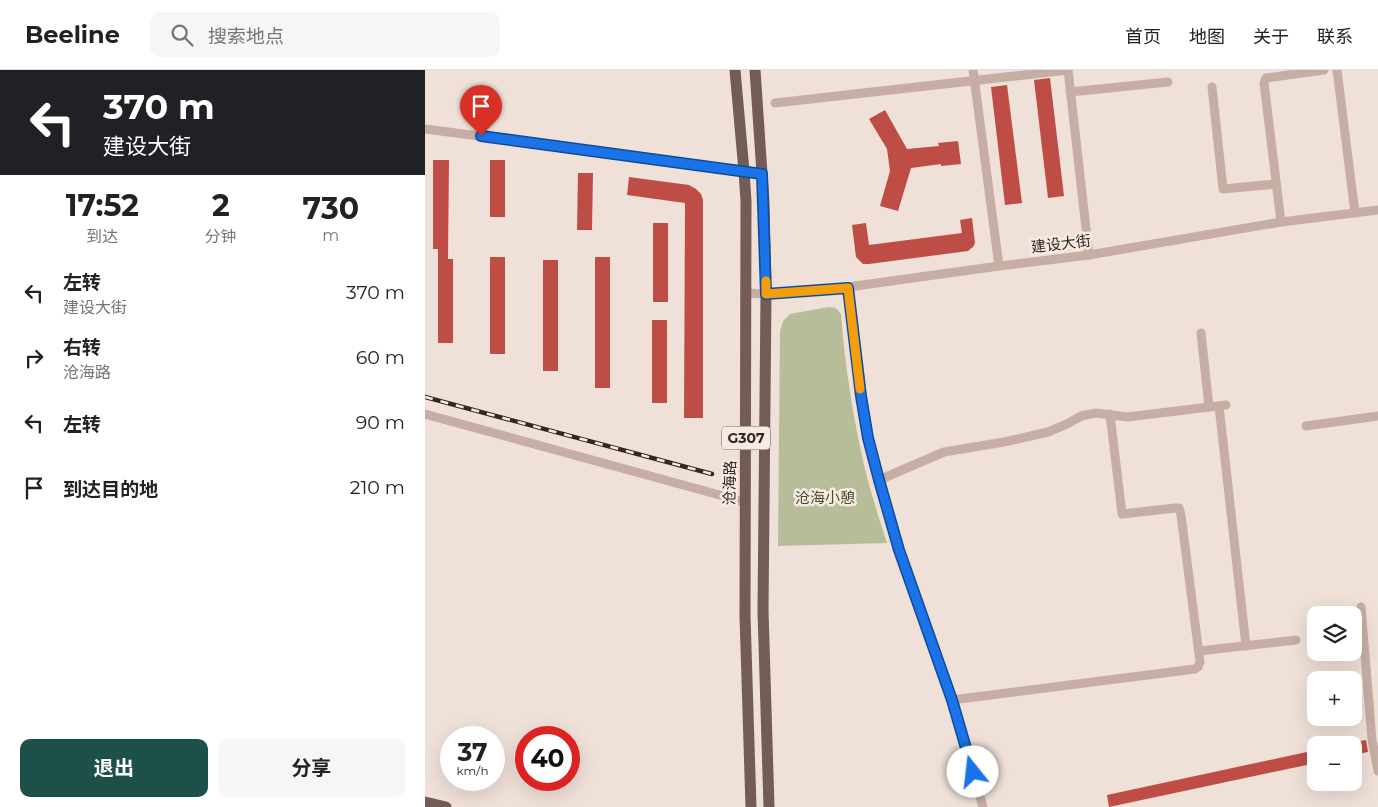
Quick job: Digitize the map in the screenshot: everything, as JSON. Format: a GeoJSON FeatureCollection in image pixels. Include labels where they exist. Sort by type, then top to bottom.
{"type":"FeatureCollection","features":[{"type":"Feature","properties":{"kind":"main road","name":"沧海路"},"geometry":{"type":"LineString","coordinates":[[735,70],[744,172],[746,293],[745,616],[751,807]]}},
{"type":"Feature","properties":{"kind":"main road","name":"G307"},"geometry":{"type":"LineString","coordinates":[[755,70],[762,174],[766,294],[763,611],[769,807]]}},
{"type":"Feature","properties":{"kind":"main road"},"geometry":{"type":"LineString","coordinates":[[745,807],[750,776]]}},
{"type":"Feature","properties":{"kind":"main road"},"geometry":{"type":"LineString","coordinates":[[425,802],[446,807]]}},
{"type":"Feature","properties":{"kind":"street"},"geometry":{"type":"LineString","coordinates":[[973,70],[999,266]]}},
{"type":"Feature","properties":{"kind":"street"},"geometry":{"type":"LineString","coordinates":[[775,103],[1068,70],[1089,255]]}},
{"type":"Feature","properties":{"kind":"street"},"geometry":{"type":"LineString","coordinates":[[1281,222],[1264,82],[1266,78],[1324,70]]}},
{"type":"Feature","properties":{"kind":"street"},"geometry":{"type":"LineString","coordinates":[[1337,70],[1355,213]]}},
{"type":"Feature","properties":{"kind":"street"},"geometry":{"type":"LineString","coordinates":[[1070,92],[1168,82]]}},
{"type":"Feature","properties":{"kind":"street"},"geometry":{"type":"LineString","coordinates":[[1212,87],[1223,189],[1276,184]]}},
{"type":"Feature","properties":{"kind":"street"},"geometry":{"type":"LineString","coordinates":[[425,129],[762,174]]}},
{"type":"Feature","properties":{"kind":"street","name":"建设大街"},"geometry":{"type":"LineString","coordinates":[[746,293],[766,294],[848,288],[1089,255],[1281,222],[1378,210]]}},
{"type":"Feature","properties":{"kind":"street"},"geometry":{"type":"LineString","coordinates":[[848,288],[868,438],[899,550],[952,700],[983,807]]}},
{"type":"Feature","properties":{"kind":"street"},"geometry":{"type":"LineString","coordinates":[[1201,333],[1218,406],[1246,646]]}},
{"type":"Feature","properties":{"kind":"street"},"geometry":{"type":"LineString","coordinates":[[879,480],[944,452],[1004,442],[1048,432],[1081,416],[1096,413],[1127,417],[1218,406]]}},
{"type":"Feature","properties":{"kind":"street"},"geometry":{"type":"LineString","coordinates":[[425,414],[745,502]]}},
{"type":"Feature","properties":{"kind":"street"},"geometry":{"type":"LineString","coordinates":[[952,700],[1195,669],[1198,667],[1200,662],[1199,651],[1179,508],[1122,514],[1110,414]]}},
{"type":"Feature","properties":{"kind":"street"},"geometry":{"type":"LineString","coordinates":[[1306,426],[1378,416]]}},
{"type":"Feature","properties":{"kind":"street"},"geometry":{"type":"LineString","coordinates":[[1362,618],[1373,740],[1378,771]]}},
{"type":"Feature","properties":{"kind":"street"},"geometry":{"type":"LineString","coordinates":[[1199,651],[1296,640]]}},
{"type":"Feature","properties":{"kind":"green space","name":"沧海小憩"},"geometry":{"type":"Polygon","coordinates":[[[829,307],[836,308],[841,314],[847,373],[857,431],[867,478],[887,543],[778,546],[780,332],[783,321],[790,314],[829,307]]]}},
{"type":"Feature","properties":{"kind":"building"},"geometry":{"type":"Polygon","coordinates":[[[1050,78],[1064,196],[1048,198],[1034,80],[1050,78]]]}},
{"type":"Feature","properties":{"kind":"building"},"geometry":{"type":"Polygon","coordinates":[[[1007,85],[1022,203],[1005,205],[991,87],[1007,85]]]}},
{"type":"Feature","properties":{"kind":"building"},"geometry":{"type":"Polygon","coordinates":[[[885,110],[907,149],[939,146],[938,143],[958,141],[961,164],[941,166],[941,164],[911,168],[898,211],[880,206],[890,171],[887,149],[869,119],[885,110]]]}},
{"type":"Feature","properties":{"kind":"building"},"geometry":{"type":"Polygon","coordinates":[[[433,160],[449,160],[448,259],[453,259],[453,343],[438,343],[438,249],[433,249],[433,160]]]}},
{"type":"Feature","properties":{"kind":"building"},"geometry":{"type":"Polygon","coordinates":[[[490,160],[505,160],[505,217],[490,217],[490,160]]]}},
{"type":"Feature","properties":{"kind":"building"},"geometry":{"type":"Polygon","coordinates":[[[578,173],[593,173],[592,230],[577,230],[578,173]]]}},
{"type":"Feature","properties":{"kind":"building"},"geometry":{"type":"Polygon","coordinates":[[[629,177],[689,185],[701,194],[703,200],[703,418],[684,418],[685,203],[627,195],[629,177]]]}},
{"type":"Feature","properties":{"kind":"building"},"geometry":{"type":"Polygon","coordinates":[[[972,218],[975,243],[968,251],[869,264],[863,264],[856,257],[852,225],[866,223],[869,245],[962,233],[960,220],[972,218]]]}},
{"type":"Feature","properties":{"kind":"building"},"geometry":{"type":"Polygon","coordinates":[[[653,223],[668,223],[668,302],[653,302],[653,223]]]}},
{"type":"Feature","properties":{"kind":"building"},"geometry":{"type":"Polygon","coordinates":[[[490,257],[505,257],[505,354],[490,354],[490,257]]]}},
{"type":"Feature","properties":{"kind":"building"},"geometry":{"type":"Polygon","coordinates":[[[595,257],[610,257],[610,388],[595,388],[595,257]]]}},
{"type":"Feature","properties":{"kind":"building"},"geometry":{"type":"Polygon","coordinates":[[[543,260],[558,260],[558,371],[543,371],[543,260]]]}},
{"type":"Feature","properties":{"kind":"building"},"geometry":{"type":"Polygon","coordinates":[[[652,320],[667,320],[667,403],[652,403],[652,320]]]}},
{"type":"Feature","properties":{"kind":"building"},"geometry":{"type":"Polygon","coordinates":[[[1366,740],[1368,752],[1362,753],[1362,741],[1366,740]]]}},
{"type":"Feature","properties":{"kind":"building"},"geometry":{"type":"Polygon","coordinates":[[[1307,752],[1307,765],[1109,807],[1107,795],[1307,752]]]}},
{"type":"Feature","properties":{"kind":"railway"},"geometry":{"type":"LineString","coordinates":[[425,397],[712,474]]}},
{"type":"Feature","properties":{"kind":"slow traffic"},"geometry":{"type":"LineString","coordinates":[[766,281],[766,294],[848,288],[860,389]]}},
{"type":"Feature","properties":{"kind":"route"},"geometry":{"type":"LineString","coordinates":[[481,136],[762,174],[766,294],[848,288],[868,438],[899,550],[952,700],[973,772]]}}]}
